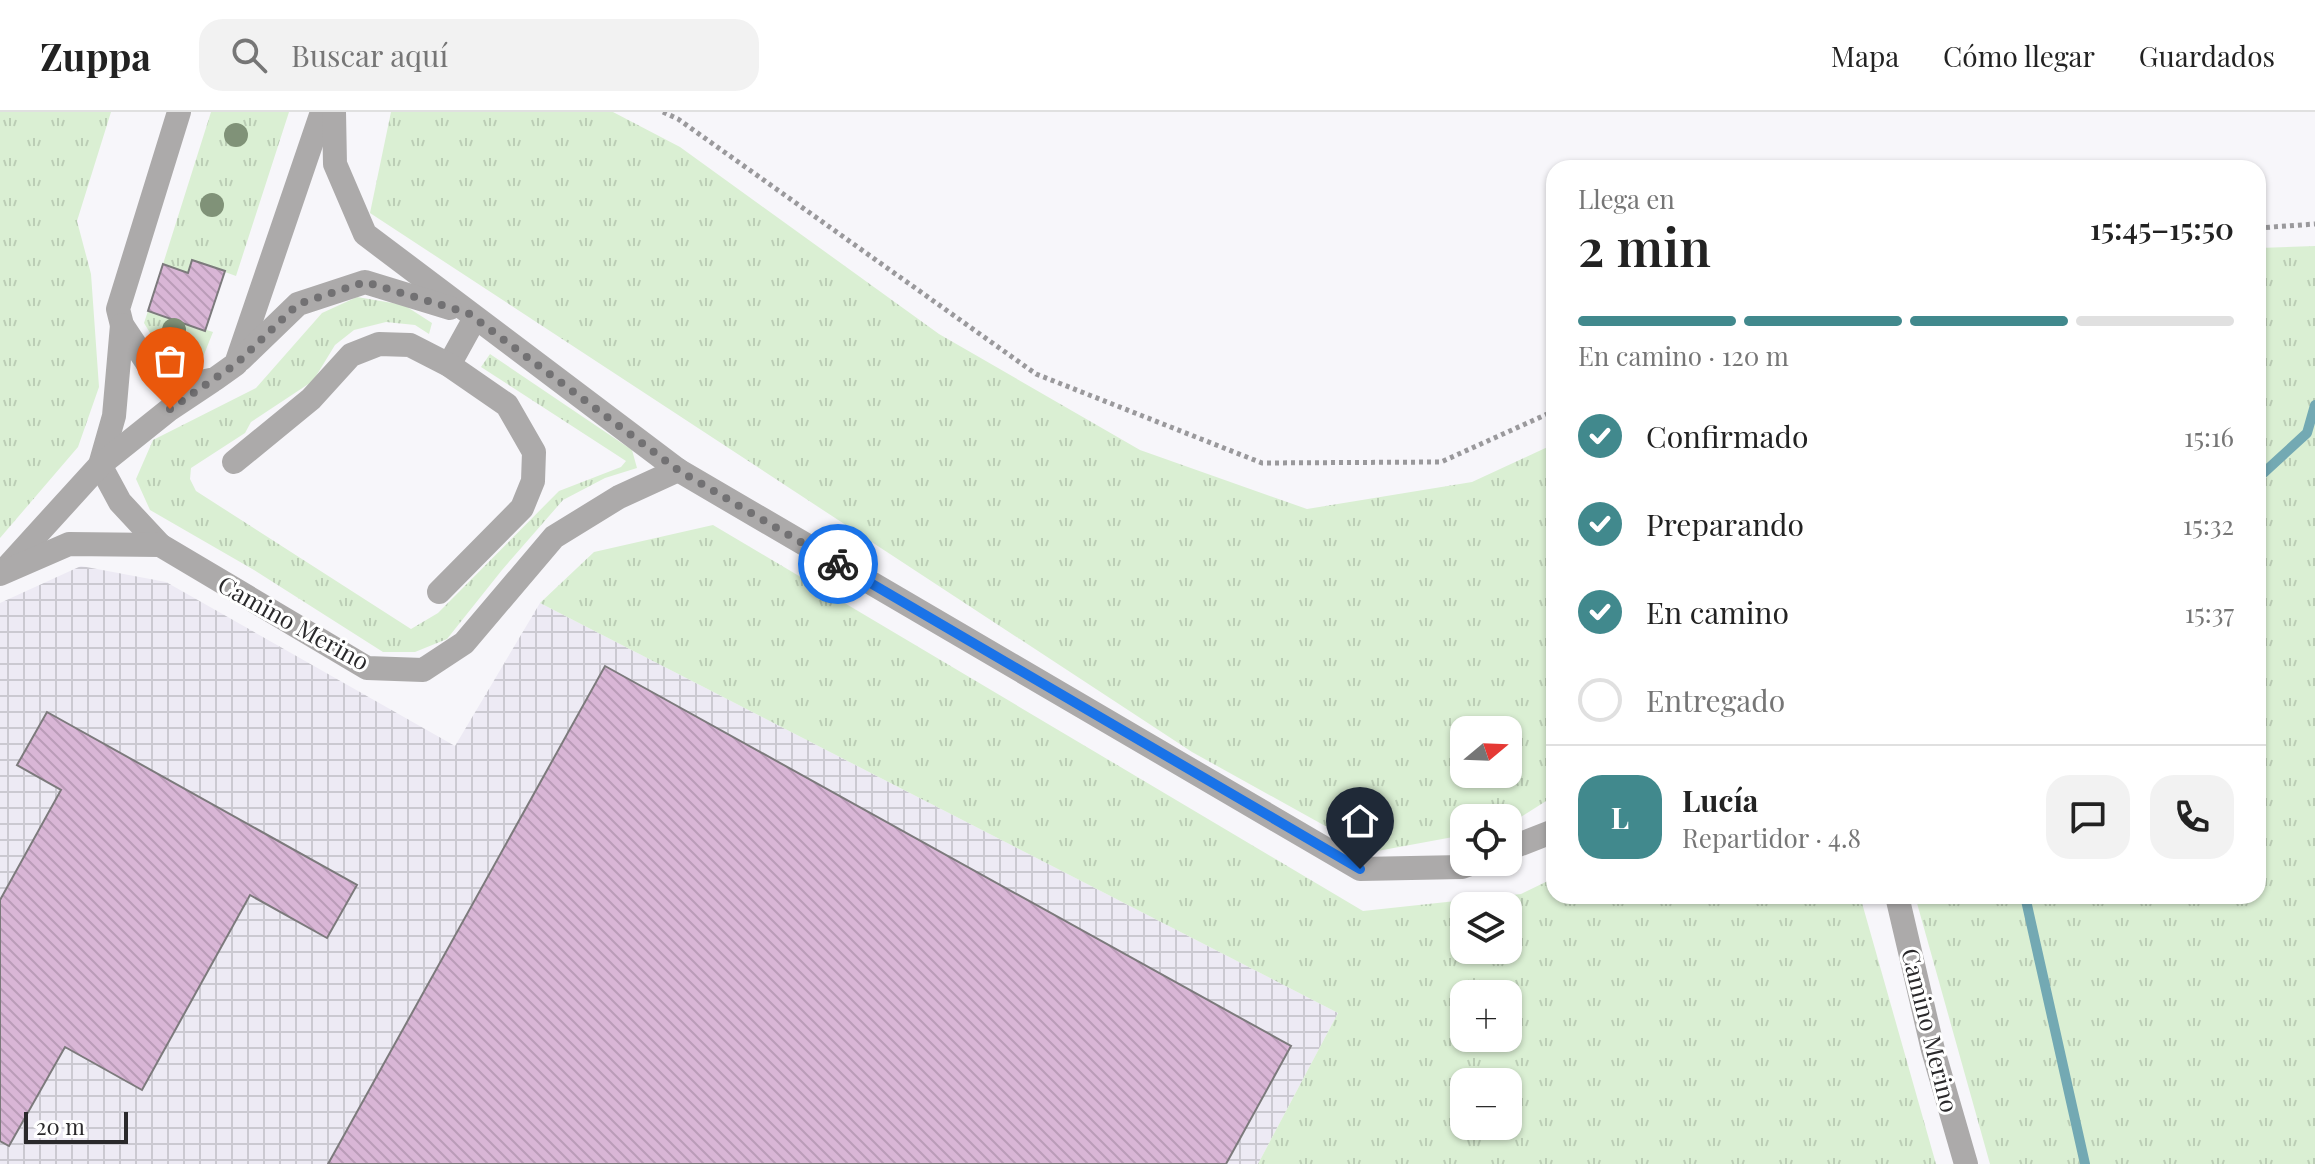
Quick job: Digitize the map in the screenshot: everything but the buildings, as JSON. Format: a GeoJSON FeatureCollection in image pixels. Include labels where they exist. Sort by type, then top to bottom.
{"type":"FeatureCollection","features":[{"type":"Feature","properties":{"kind":"street"},"geometry":{"type":"LineString","coordinates":[[160,545],[120,502],[100,465],[114,416],[122,325],[118,309],[179,112]]}},
{"type":"Feature","properties":{"kind":"street"},"geometry":{"type":"LineString","coordinates":[[236,364],[322,112]]}},
{"type":"Feature","properties":{"kind":"street"},"geometry":{"type":"LineString","coordinates":[[334,112],[335,164],[365,234],[678,470],[1360,869],[1450,867]]}},
{"type":"Feature","properties":{"kind":"street"},"geometry":{"type":"LineString","coordinates":[[1,573],[100,465],[170,409],[236,364],[298,304],[365,282],[472,316]]}},
{"type":"Feature","properties":{"kind":"street"},"geometry":{"type":"LineString","coordinates":[[449,365],[472,316]]}},
{"type":"Feature","properties":{"kind":"street"},"geometry":{"type":"LineString","coordinates":[[122,325],[150,367],[192,384],[215,379]]}},
{"type":"Feature","properties":{"kind":"street"},"geometry":{"type":"LineString","coordinates":[[234,462],[311,399],[351,355],[379,344],[410,345],[449,365],[507,405],[534,452],[533,481],[522,508],[439,592]]}},
{"type":"Feature","properties":{"kind":"street","name":"Camino Merino"},"geometry":{"type":"LineString","coordinates":[[160,545],[367,668],[423,670],[464,643],[554,537],[619,497],[678,470]]}},
{"type":"Feature","properties":{"kind":"street"},"geometry":{"type":"LineString","coordinates":[[1,573],[69,544],[160,545]]}},
{"type":"Feature","properties":{"kind":"street"},"geometry":{"type":"LineString","coordinates":[[1522,844],[1546,834]]}},
{"type":"Feature","properties":{"kind":"street","name":"Camino Merino"},"geometry":{"type":"LineString","coordinates":[[1899,904],[1933,1050],[1966,1164]]}},
{"type":"Feature","properties":{"kind":"path"},"geometry":{"type":"LineString","coordinates":[[663,112],[678,119],[1036,374],[1262,463],[1441,462],[1546,415]]}},
{"type":"Feature","properties":{"kind":"path"},"geometry":{"type":"LineString","coordinates":[[2266,227],[2315,224]]}},
{"type":"Feature","properties":{"kind":"shaded area"},"geometry":{"type":"Polygon","coordinates":[[[81,566],[166,582],[455,746],[540,603],[1338,1013],[1258,1164],[0,1164],[0,603],[81,566]]]}},
{"type":"Feature","properties":{"kind":"green space"},"geometry":{"type":"Polygon","coordinates":[[[0,112],[111,112],[77,221],[91,274],[99,387],[78,447],[0,538],[0,112]]]}},
{"type":"Feature","properties":{"kind":"green space"},"geometry":{"type":"Polygon","coordinates":[[[211,112],[289,112],[236,276],[192,260],[188,273],[163,264],[211,112]]]}},
{"type":"Feature","properties":{"kind":"green space"},"geometry":{"type":"Polygon","coordinates":[[[391,112],[613,112],[680,147],[939,334],[1140,450],[1307,509],[1472,482],[1546,448],[1546,801],[1522,816],[1522,804],[1450,804],[1450,838],[1372,852],[1192,752],[370,213],[391,112]]]}},
{"type":"Feature","properties":{"kind":"green space"},"geometry":{"type":"Polygon","coordinates":[[[2315,246],[2315,1164],[1990,1164],[1917,904],[2266,904],[2266,248],[2315,246]]]}},
{"type":"Feature","properties":{"kind":"green space"},"geometry":{"type":"Polygon","coordinates":[[[357,297],[404,305],[432,323],[429,334],[415,325],[386,322],[354,330],[335,345],[313,381],[251,422],[245,433],[191,468],[190,479],[196,491],[411,629],[438,613],[559,491],[621,467],[626,461],[481,367],[490,354],[632,450],[637,468],[605,478],[563,500],[447,639],[415,652],[383,652],[254,570],[150,510],[136,479],[153,440],[256,388],[322,313],[357,297]]]}},
{"type":"Feature","properties":{"kind":"green space"},"geometry":{"type":"Polygon","coordinates":[[[148,311],[213,332],[199,367],[161,351],[144,323],[148,311]]]}},
{"type":"Feature","properties":{"kind":"green space"},"geometry":{"type":"Polygon","coordinates":[[[713,525],[1363,911],[1450,902],[1450,964],[1522,964],[1522,894],[1546,882],[1546,904],[1862,904],[1936,1164],[1258,1164],[1338,1013],[540,603],[594,552],[713,525]]]}},
{"type":"Feature","properties":{"kind":"waterway"},"geometry":{"type":"LineString","coordinates":[[2266,471],[2307,433],[2315,405]]}},
{"type":"Feature","properties":{"kind":"waterway"},"geometry":{"type":"LineString","coordinates":[[2027,904],[2085,1164]]}},
{"type":"Feature","properties":{"kind":"way so far"},"geometry":{"type":"LineString","coordinates":[[170,409],[236,364],[298,304],[365,282],[468,313],[678,470],[838,564]]}},
{"type":"Feature","properties":{"kind":"route"},"geometry":{"type":"LineString","coordinates":[[838,564],[1360,869]]}}]}
